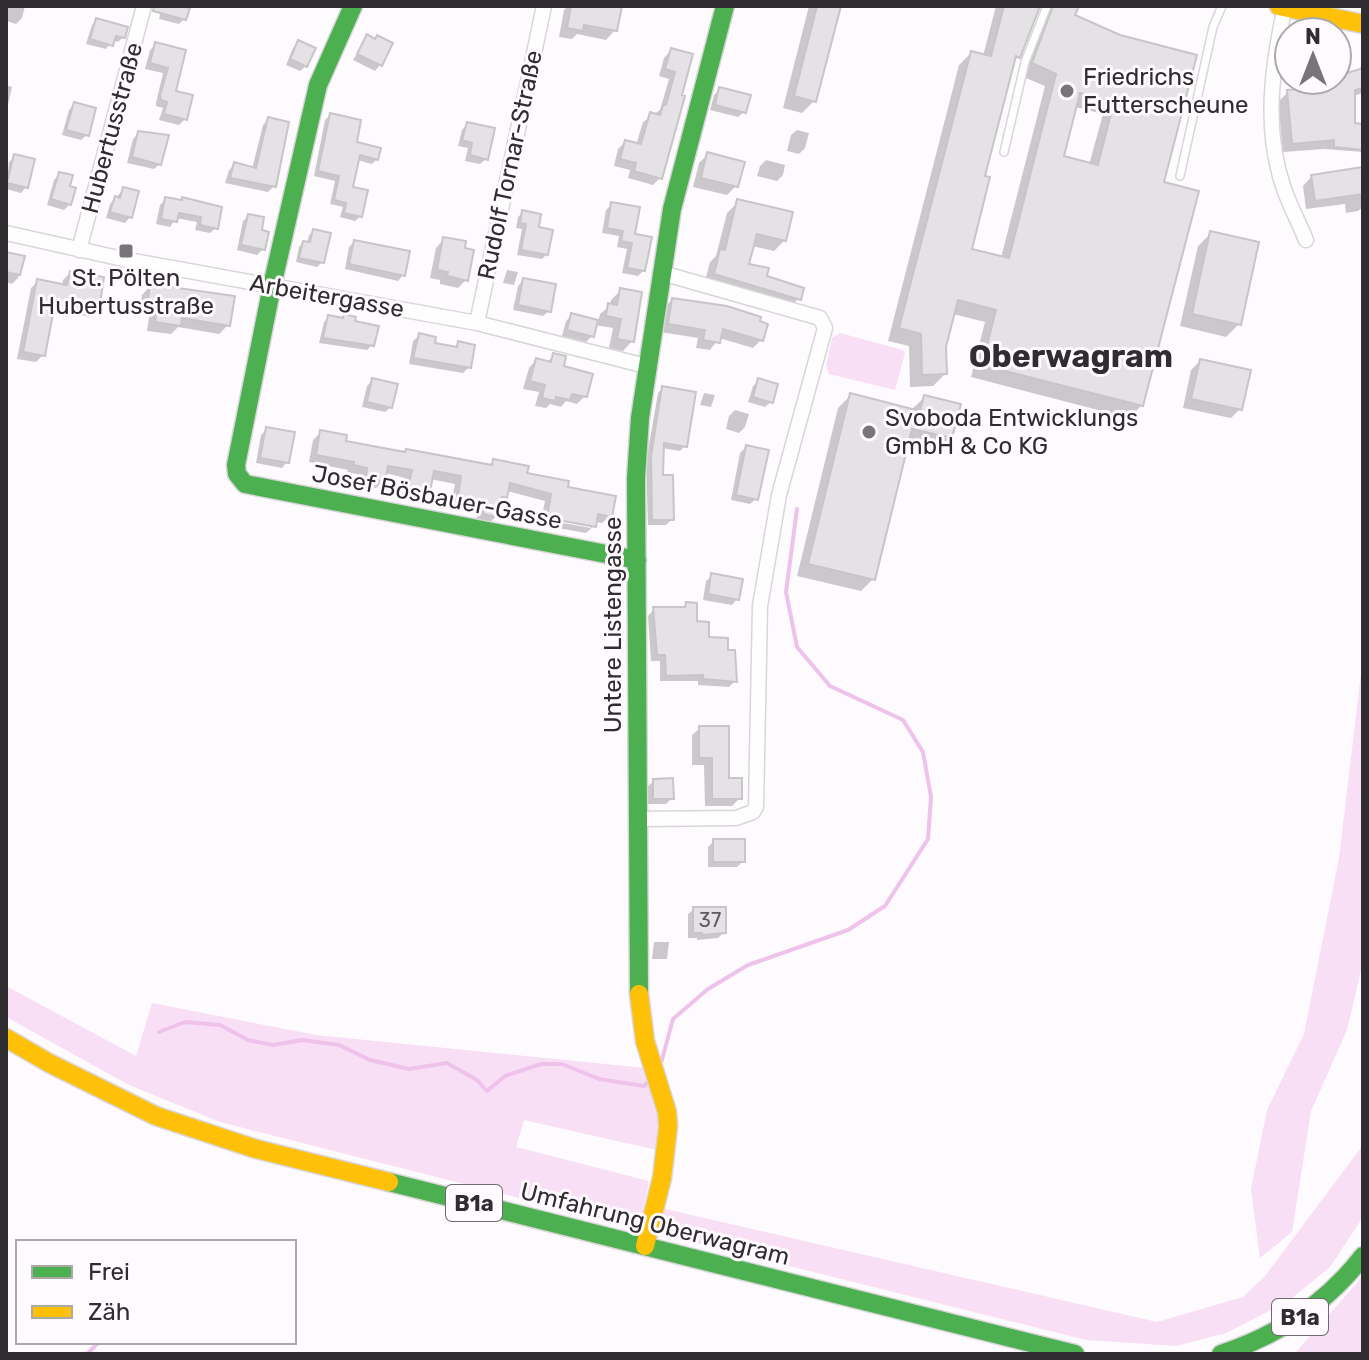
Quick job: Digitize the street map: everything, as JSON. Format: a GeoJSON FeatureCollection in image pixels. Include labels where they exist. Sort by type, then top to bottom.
{"type":"FeatureCollection","features":[{"type":"Feature","properties":{"kind":"street","name":"Hubertusstraße"},"geometry":{"type":"LineString","coordinates":[[79,250],[144,6]]}},
{"type":"Feature","properties":{"kind":"street"},"geometry":{"type":"LineString","coordinates":[[272,286],[318,85],[353,6]]}},
{"type":"Feature","properties":{"kind":"street","name":"Rudolf Tornar-Straße"},"geometry":{"type":"LineString","coordinates":[[477,323],[544,6]]}},
{"type":"Feature","properties":{"kind":"street","name":"Untere Listengasse"},"geometry":{"type":"LineString","coordinates":[[645,1246],[668,1143],[667,1112],[645,1041],[639,994],[636,478],[646,366],[672,209],[725,6]]}},
{"type":"Feature","properties":{"kind":"street"},"geometry":{"type":"LineString","coordinates":[[1306,240],[1283,188],[1273,141],[1271,89],[1282,7],[1363,24]]}},
{"type":"Feature","properties":{"kind":"street","name":"Arbeitergasse"},"geometry":{"type":"LineString","coordinates":[[6,233],[79,250],[477,323],[646,366]]}},
{"type":"Feature","properties":{"kind":"street"},"geometry":{"type":"LineString","coordinates":[[638,819],[736,818],[753,812],[756,807],[760,606],[779,495],[825,328],[820,318],[662,273]]}},
{"type":"Feature","properties":{"kind":"street","name":"Josef Bösbauer-Gasse"},"geometry":{"type":"LineString","coordinates":[[272,286],[236,470],[245,484],[637,560]]}},
{"type":"Feature","properties":{"kind":"street","name":"Umfahrung Oberwagram"},"geometry":{"type":"LineString","coordinates":[[6,1038],[156,1116],[256,1149],[1075,1354]]}},
{"type":"Feature","properties":{"kind":"street","name":"B1a"},"geometry":{"type":"LineString","coordinates":[[1221,1354],[1258,1341],[1298,1319],[1329,1294],[1363,1256]]}},
{"type":"Feature","properties":{"kind":"lane"},"geometry":{"type":"LineString","coordinates":[[1004,152],[1025,62],[1047,6]]}},
{"type":"Feature","properties":{"kind":"lane"},"geometry":{"type":"LineString","coordinates":[[1180,176],[1213,27],[1222,6]]}},
{"type":"Feature","properties":{"kind":"shaded area"},"geometry":{"type":"Polygon","coordinates":[[[840,333],[903,350],[905,353],[895,390],[829,374],[826,366],[832,338],[840,333]]]}},
{"type":"Feature","properties":{"kind":"shaded area"},"geometry":{"type":"Polygon","coordinates":[[[1363,657],[1363,962],[1347,1030],[1311,1111],[1292,1232],[1260,1258],[1251,1189],[1267,1110],[1304,1034],[1339,858],[1363,657]]]}},
{"type":"Feature","properties":{"kind":"shaded area"},"geometry":{"type":"Polygon","coordinates":[[[6,986],[136,1056],[152,1003],[316,1035],[645,1068],[657,1109],[657,1150],[524,1120],[516,1147],[649,1181],[641,1221],[626,1225],[220,1122],[129,1085],[6,1017],[6,986]]]}},
{"type":"Feature","properties":{"kind":"shaded area"},"geometry":{"type":"Polygon","coordinates":[[[1363,1145],[1363,1217],[1330,1267],[1287,1302],[1226,1333],[1176,1346],[1086,1340],[669,1236],[661,1220],[665,1209],[1157,1322],[1243,1297],[1265,1276],[1363,1145]]]}},
{"type":"Feature","properties":{"kind":"shaded area"},"geometry":{"type":"Polygon","coordinates":[[[1363,1274],[1362,1354],[1294,1354],[1356,1284],[1363,1274]]]}},
{"type":"Feature","properties":{"kind":"building"},"geometry":{"type":"Polygon","coordinates":[[[154,6],[190,8],[186,20],[153,11],[154,6]]]}},
{"type":"Feature","properties":{"kind":"building"},"geometry":{"type":"Polygon","coordinates":[[[571,6],[622,6],[617,31],[584,25],[583,31],[567,28],[571,6]]]}},
{"type":"Feature","properties":{"kind":"building"},"geometry":{"type":"Polygon","coordinates":[[[817,6],[841,6],[816,102],[794,96],[817,6]]]}},
{"type":"Feature","properties":{"kind":"building"},"geometry":{"type":"Polygon","coordinates":[[[1004,6],[1040,6],[1020,58],[1016,56],[985,176],[990,177],[972,249],[1009,258],[1056,74],[1032,63],[1053,6],[1079,6],[1075,15],[1120,35],[1197,55],[1164,182],[1199,191],[1143,406],[982,365],[996,310],[958,300],[946,347],[947,374],[922,375],[921,334],[899,328],[971,51],[991,56],[1004,6]],[[1080,93],[1064,156],[1098,165],[1114,102],[1080,93]]]}},
{"type":"Feature","properties":{"kind":"building"},"geometry":{"type":"Polygon","coordinates":[[[96,18],[128,27],[125,38],[116,36],[113,46],[90,39],[96,18]]]}},
{"type":"Feature","properties":{"kind":"building"},"geometry":{"type":"Polygon","coordinates":[[[367,34],[393,43],[382,66],[357,54],[367,34]]]}},
{"type":"Feature","properties":{"kind":"building"},"geometry":{"type":"Polygon","coordinates":[[[298,40],[316,48],[307,67],[290,59],[298,40]]]}},
{"type":"Feature","properties":{"kind":"building"},"geometry":{"type":"Polygon","coordinates":[[[155,42],[186,50],[176,91],[193,95],[187,120],[164,114],[167,102],[160,96],[168,68],[150,63],[155,42]]]}},
{"type":"Feature","properties":{"kind":"building"},"geometry":{"type":"Polygon","coordinates":[[[671,48],[693,54],[662,179],[634,171],[636,163],[620,159],[625,140],[641,144],[650,112],[660,115],[663,105],[666,105],[675,72],[665,69],[671,48]]]}},
{"type":"Feature","properties":{"kind":"building"},"geometry":{"type":"Polygon","coordinates":[[[1363,68],[1363,88],[1355,90],[1355,123],[1363,124],[1363,150],[1334,147],[1334,140],[1292,144],[1288,96],[1353,96],[1353,71],[1363,68]]]}},
{"type":"Feature","properties":{"kind":"building"},"geometry":{"type":"Polygon","coordinates":[[[719,87],[751,95],[746,113],[715,105],[719,87]]]}},
{"type":"Feature","properties":{"kind":"building"},"geometry":{"type":"Polygon","coordinates":[[[74,102],[96,108],[89,136],[66,130],[74,102]]]}},
{"type":"Feature","properties":{"kind":"building"},"geometry":{"type":"Polygon","coordinates":[[[330,113],[361,120],[357,142],[381,148],[378,160],[360,155],[353,187],[368,190],[362,217],[344,213],[346,203],[334,200],[339,176],[318,171],[330,113]]]}},
{"type":"Feature","properties":{"kind":"building"},"geometry":{"type":"Polygon","coordinates":[[[268,117],[289,122],[276,187],[230,178],[234,162],[256,168],[268,117]]]}},
{"type":"Feature","properties":{"kind":"building"},"geometry":{"type":"Polygon","coordinates":[[[467,122],[495,128],[488,160],[470,155],[472,143],[462,140],[467,122]]]}},
{"type":"Feature","properties":{"kind":"building"},"geometry":{"type":"Polygon","coordinates":[[[138,131],[169,135],[161,165],[132,157],[138,131]]]}},
{"type":"Feature","properties":{"kind":"building"},"geometry":{"type":"Polygon","coordinates":[[[707,152],[745,162],[738,187],[701,178],[707,152]]]}},
{"type":"Feature","properties":{"kind":"building"},"geometry":{"type":"Polygon","coordinates":[[[14,154],[35,159],[28,188],[7,183],[14,154]]]}},
{"type":"Feature","properties":{"kind":"building"},"geometry":{"type":"Polygon","coordinates":[[[1363,167],[1363,194],[1315,201],[1311,175],[1363,167]]]}},
{"type":"Feature","properties":{"kind":"building"},"geometry":{"type":"Polygon","coordinates":[[[59,172],[73,175],[70,186],[76,188],[71,205],[51,199],[59,172]]]}},
{"type":"Feature","properties":{"kind":"building"},"geometry":{"type":"Polygon","coordinates":[[[123,187],[139,191],[132,218],[110,212],[115,196],[120,198],[123,187]]]}},
{"type":"Feature","properties":{"kind":"building"},"geometry":{"type":"Polygon","coordinates":[[[165,197],[182,200],[182,197],[222,207],[218,229],[200,225],[201,217],[179,213],[177,222],[161,219],[165,197]]]}},
{"type":"Feature","properties":{"kind":"building"},"geometry":{"type":"Polygon","coordinates":[[[737,199],[793,212],[786,241],[757,234],[749,264],[769,268],[767,276],[804,288],[801,300],[714,274],[720,249],[725,250],[737,199]]]}},
{"type":"Feature","properties":{"kind":"building"},"geometry":{"type":"Polygon","coordinates":[[[611,202],[640,207],[635,234],[652,237],[645,271],[627,268],[632,243],[621,241],[623,231],[607,228],[611,202]]]}},
{"type":"Feature","properties":{"kind":"building"},"geometry":{"type":"Polygon","coordinates":[[[522,210],[541,214],[539,227],[553,230],[548,255],[521,250],[526,224],[520,223],[522,210]]]}},
{"type":"Feature","properties":{"kind":"building"},"geometry":{"type":"Polygon","coordinates":[[[248,214],[264,217],[262,230],[269,232],[265,250],[241,245],[248,214]]]}},
{"type":"Feature","properties":{"kind":"building"},"geometry":{"type":"Polygon","coordinates":[[[313,229],[331,233],[324,263],[299,258],[303,241],[310,242],[313,229]]]}},
{"type":"Feature","properties":{"kind":"building"},"geometry":{"type":"Polygon","coordinates":[[[1210,231],[1259,242],[1241,325],[1192,314],[1210,231]]]}},
{"type":"Feature","properties":{"kind":"building"},"geometry":{"type":"Polygon","coordinates":[[[443,237],[466,241],[465,248],[474,250],[468,281],[437,270],[443,237]]]}},
{"type":"Feature","properties":{"kind":"building"},"geometry":{"type":"Polygon","coordinates":[[[354,240],[410,251],[405,276],[349,264],[354,240]]]}},
{"type":"Feature","properties":{"kind":"building"},"geometry":{"type":"Polygon","coordinates":[[[6,252],[25,256],[20,275],[6,272],[6,252]]]}},
{"type":"Feature","properties":{"kind":"building"},"geometry":{"type":"Polygon","coordinates":[[[70,271],[104,277],[99,311],[55,303],[45,356],[23,352],[37,279],[67,285],[70,271]]]}},
{"type":"Feature","properties":{"kind":"building"},"geometry":{"type":"Polygon","coordinates":[[[523,278],[556,284],[551,312],[518,305],[523,278]]]}},
{"type":"Feature","properties":{"kind":"building"},"geometry":{"type":"Polygon","coordinates":[[[150,284],[235,296],[230,326],[182,318],[181,326],[155,322],[158,302],[148,300],[150,284]]]}},
{"type":"Feature","properties":{"kind":"building"},"geometry":{"type":"Polygon","coordinates":[[[620,288],[642,292],[634,342],[617,339],[621,319],[606,316],[608,303],[617,305],[620,288]]]}},
{"type":"Feature","properties":{"kind":"building"},"geometry":{"type":"Polygon","coordinates":[[[672,298],[727,306],[761,317],[760,321],[768,324],[763,341],[723,329],[720,343],[703,340],[705,330],[668,324],[672,298]]]}},
{"type":"Feature","properties":{"kind":"building"},"geometry":{"type":"Polygon","coordinates":[[[571,313],[598,320],[594,337],[567,330],[571,313]]]}},
{"type":"Feature","properties":{"kind":"building"},"geometry":{"type":"Polygon","coordinates":[[[344,314],[356,317],[355,321],[379,326],[374,346],[323,338],[328,315],[343,318],[344,314]]]}},
{"type":"Feature","properties":{"kind":"building"},"geometry":{"type":"Polygon","coordinates":[[[419,333],[436,337],[435,343],[457,347],[458,341],[475,345],[471,368],[413,358],[419,333]]]}},
{"type":"Feature","properties":{"kind":"building"},"geometry":{"type":"Polygon","coordinates":[[[553,353],[566,356],[564,366],[593,374],[587,397],[572,394],[570,400],[542,398],[545,385],[530,381],[536,358],[551,362],[553,353]]]}},
{"type":"Feature","properties":{"kind":"building"},"geometry":{"type":"Polygon","coordinates":[[[1200,359],[1251,370],[1242,410],[1191,399],[1200,359]]]}},
{"type":"Feature","properties":{"kind":"building"},"geometry":{"type":"Polygon","coordinates":[[[372,378],[398,384],[392,408],[367,402],[372,378]]]}},
{"type":"Feature","properties":{"kind":"building"},"geometry":{"type":"Polygon","coordinates":[[[758,378],[778,384],[773,403],[753,397],[758,378]]]}},
{"type":"Feature","properties":{"kind":"building"},"geometry":{"type":"Polygon","coordinates":[[[662,386],[696,392],[687,447],[664,443],[663,475],[673,475],[674,520],[652,520],[651,456],[662,386]]]}},
{"type":"Feature","properties":{"kind":"building"},"geometry":{"type":"Polygon","coordinates":[[[850,393],[920,411],[924,395],[961,404],[952,438],[912,429],[875,580],[808,564],[850,393]]]}},
{"type":"Feature","properties":{"kind":"building"},"geometry":{"type":"Polygon","coordinates":[[[266,427],[295,432],[289,463],[260,458],[266,427]]]}},
{"type":"Feature","properties":{"kind":"building"},"geometry":{"type":"Polygon","coordinates":[[[320,430],[347,435],[346,441],[405,452],[406,449],[492,465],[493,459],[529,466],[527,473],[569,481],[568,487],[616,496],[612,517],[598,514],[596,527],[547,518],[551,494],[510,483],[507,498],[502,497],[498,517],[483,514],[485,501],[458,496],[461,476],[434,471],[430,492],[408,488],[412,470],[388,466],[385,482],[366,478],[367,468],[354,465],[354,462],[316,455],[320,430]]]}},
{"type":"Feature","properties":{"kind":"building"},"geometry":{"type":"Polygon","coordinates":[[[746,445],[769,450],[758,500],[736,495],[746,445]]]}},
{"type":"Feature","properties":{"kind":"building"},"geometry":{"type":"Polygon","coordinates":[[[711,573],[743,579],[739,600],[708,594],[711,573]]]}},
{"type":"Feature","properties":{"kind":"building"},"geometry":{"type":"Polygon","coordinates":[[[686,602],[697,603],[697,621],[709,622],[709,637],[728,638],[728,650],[735,650],[737,682],[703,679],[703,675],[666,676],[665,655],[657,655],[653,607],[685,607],[686,602]]]}},
{"type":"Feature","properties":{"kind":"building"},"geometry":{"type":"Polygon","coordinates":[[[699,726],[729,726],[729,778],[742,778],[742,799],[712,799],[712,758],[699,758],[699,726]]]}},
{"type":"Feature","properties":{"kind":"building"},"geometry":{"type":"Polygon","coordinates":[[[673,778],[674,799],[653,799],[653,779],[673,778]]]}},
{"type":"Feature","properties":{"kind":"building"},"geometry":{"type":"Polygon","coordinates":[[[713,839],[745,839],[745,862],[713,862],[713,839]]]}},
{"type":"Feature","properties":{"kind":"building"},"geometry":{"type":"Polygon","coordinates":[[[693,907],[726,907],[726,933],[693,933],[693,907]]]}},
{"type":"Feature","properties":{"kind":"waterway"},"geometry":{"type":"LineString","coordinates":[[660,1067],[673,1019],[708,989],[748,965],[848,930],[885,906],[928,839],[931,797],[923,752],[903,720],[830,686],[797,647],[786,592],[797,509]]}},
{"type":"Feature","properties":{"kind":"waterway"},"geometry":{"type":"LineString","coordinates":[[159,1032],[185,1022],[220,1025],[248,1040],[273,1045],[302,1040],[339,1045],[370,1060],[409,1069],[447,1063],[477,1080],[487,1091],[505,1076],[541,1064],[562,1064],[599,1079],[644,1086],[650,1080]]}},
{"type":"Feature","properties":{"kind":"waterway"},"geometry":{"type":"LineString","coordinates":[[87,1354],[97,1344]]}},
{"type":"Feature","properties":{"kind":"traffic: fast"},"geometry":{"type":"LineString","coordinates":[[353,6],[318,85],[272,286],[236,465],[237,474],[245,484],[637,560]]}},
{"type":"Feature","properties":{"kind":"traffic: fast"},"geometry":{"type":"LineString","coordinates":[[639,994],[636,478],[640,418],[672,209],[725,6]]}},
{"type":"Feature","properties":{"kind":"traffic: fast"},"geometry":{"type":"LineString","coordinates":[[389,1182],[1075,1354]]}},
{"type":"Feature","properties":{"kind":"traffic: fast"},"geometry":{"type":"LineString","coordinates":[[1221,1354],[1262,1337],[1300,1316],[1333,1289],[1363,1256]]}},
{"type":"Feature","properties":{"kind":"traffic: slow"},"geometry":{"type":"LineString","coordinates":[[1279,6],[1363,24]]}},
{"type":"Feature","properties":{"kind":"traffic: slow"},"geometry":{"type":"LineString","coordinates":[[639,994],[645,1041],[667,1112],[668,1127],[662,1178],[645,1246]]}},
{"type":"Feature","properties":{"kind":"traffic: slow"},"geometry":{"type":"LineString","coordinates":[[6,1038],[156,1116],[256,1149],[389,1182]]}},
{"type":"Feature","properties":{"kind":"place","name":"Friedrichs Futterscheune"},"geometry":{"type":"Point","coordinates":[1067,91]}},
{"type":"Feature","properties":{"kind":"place","name":"St. Pölten Hubertusstraße"},"geometry":{"type":"Point","coordinates":[126,251]}},
{"type":"Feature","properties":{"kind":"place","name":"Svoboda Entwicklungs GmbH & Co KG"},"geometry":{"type":"Point","coordinates":[869,432]}},
{"type":"Feature","properties":{"kind":"district","name":"Oberwagram"},"geometry":{"type":"Point","coordinates":[1071,356]}}]}
